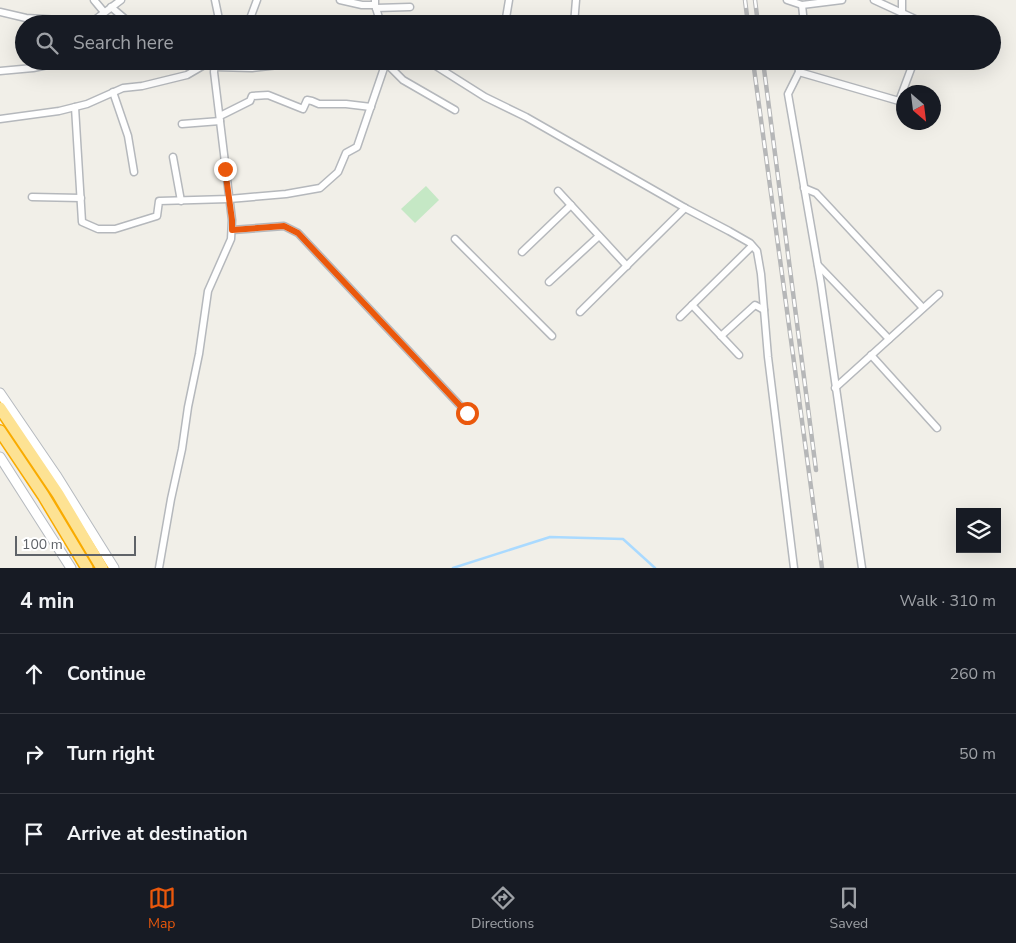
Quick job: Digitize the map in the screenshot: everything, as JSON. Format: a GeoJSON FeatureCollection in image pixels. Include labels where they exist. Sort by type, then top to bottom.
{"type":"FeatureCollection","features":[{"type":"Feature","properties":{"kind":"highway"},"geometry":{"type":"LineString","coordinates":[[0,408],[58,494],[102,568]]}},
{"type":"Feature","properties":{"kind":"highway"},"geometry":{"type":"LineString","coordinates":[[0,430],[43,495],[87,568]]}},
{"type":"Feature","properties":{"kind":"street"},"geometry":{"type":"LineString","coordinates":[[94,0],[104,12]]}},
{"type":"Feature","properties":{"kind":"street"},"geometry":{"type":"LineString","coordinates":[[101,15],[121,0]]}},
{"type":"Feature","properties":{"kind":"street"},"geometry":{"type":"LineString","coordinates":[[215,0],[218,15]]}},
{"type":"Feature","properties":{"kind":"street"},"geometry":{"type":"LineString","coordinates":[[251,15],[257,0]]}},
{"type":"Feature","properties":{"kind":"street"},"geometry":{"type":"LineString","coordinates":[[340,0],[362,5],[375,4],[410,7]]}},
{"type":"Feature","properties":{"kind":"street"},"geometry":{"type":"LineString","coordinates":[[506,15],[509,0]]}},
{"type":"Feature","properties":{"kind":"street"},"geometry":{"type":"LineString","coordinates":[[575,15],[576,0]]}},
{"type":"Feature","properties":{"kind":"street"},"geometry":{"type":"LineString","coordinates":[[787,0],[802,5],[842,0]]}},
{"type":"Feature","properties":{"kind":"street"},"geometry":{"type":"LineString","coordinates":[[874,0],[909,15]]}},
{"type":"Feature","properties":{"kind":"street"},"geometry":{"type":"LineString","coordinates":[[902,0],[902,11]]}},
{"type":"Feature","properties":{"kind":"street"},"geometry":{"type":"LineString","coordinates":[[802,5],[803,15]]}},
{"type":"Feature","properties":{"kind":"street"},"geometry":{"type":"LineString","coordinates":[[112,7],[121,15]]}},
{"type":"Feature","properties":{"kind":"street"},"geometry":{"type":"LineString","coordinates":[[0,12],[15,15]]}},
{"type":"Feature","properties":{"kind":"street"},"geometry":{"type":"LineString","coordinates":[[0,71],[15,70]]}},
{"type":"Feature","properties":{"kind":"street"},"geometry":{"type":"LineString","coordinates":[[0,119],[59,111],[86,104],[124,88],[142,86],[187,75],[198,70]]}},
{"type":"Feature","properties":{"kind":"street"},"geometry":{"type":"LineString","coordinates":[[159,568],[199,354],[208,292],[231,239],[232,230],[214,70]]}},
{"type":"Feature","properties":{"kind":"street"},"geometry":{"type":"LineString","coordinates":[[75,107],[82,222],[98,229],[115,229],[157,216],[159,201],[229,199],[286,194],[320,188],[338,172],[346,153],[357,147],[383,70]]}},
{"type":"Feature","properties":{"kind":"street"},"geometry":{"type":"LineString","coordinates":[[395,70],[403,80],[455,110]]}},
{"type":"Feature","properties":{"kind":"street"},"geometry":{"type":"LineString","coordinates":[[443,70],[485,96],[729,231],[757,251],[794,568]]}},
{"type":"Feature","properties":{"kind":"street"},"geometry":{"type":"LineString","coordinates":[[862,568],[817,264],[788,94],[799,72],[899,101],[909,70]]}},
{"type":"Feature","properties":{"kind":"street"},"geometry":{"type":"LineString","coordinates":[[113,92],[128,136],[134,172]]}},
{"type":"Feature","properties":{"kind":"street"},"geometry":{"type":"LineString","coordinates":[[182,124],[220,118],[250,101],[252,96],[268,96],[303,109],[307,100],[318,104],[346,104],[371,107]]}},
{"type":"Feature","properties":{"kind":"street"},"geometry":{"type":"LineString","coordinates":[[173,156],[181,201]]}},
{"type":"Feature","properties":{"kind":"street"},"geometry":{"type":"LineString","coordinates":[[804,188],[816,193],[923,308]]}},
{"type":"Feature","properties":{"kind":"street"},"geometry":{"type":"LineString","coordinates":[[558,190],[626,266]]}},
{"type":"Feature","properties":{"kind":"street"},"geometry":{"type":"LineString","coordinates":[[32,197],[81,198]]}},
{"type":"Feature","properties":{"kind":"street"},"geometry":{"type":"LineString","coordinates":[[522,252],[571,205]]}},
{"type":"Feature","properties":{"kind":"street"},"geometry":{"type":"LineString","coordinates":[[580,312],[685,208]]}},
{"type":"Feature","properties":{"kind":"street"},"geometry":{"type":"LineString","coordinates":[[232,230],[284,226],[298,233],[467,413]]}},
{"type":"Feature","properties":{"kind":"street"},"geometry":{"type":"LineString","coordinates":[[550,282],[599,236]]}},
{"type":"Feature","properties":{"kind":"street"},"geometry":{"type":"LineString","coordinates":[[455,239],[552,336]]}},
{"type":"Feature","properties":{"kind":"street"},"geometry":{"type":"LineString","coordinates":[[680,317],[752,246]]}},
{"type":"Feature","properties":{"kind":"street"},"geometry":{"type":"LineString","coordinates":[[817,264],[890,339]]}},
{"type":"Feature","properties":{"kind":"street"},"geometry":{"type":"LineString","coordinates":[[835,388],[939,294]]}},
{"type":"Feature","properties":{"kind":"street"},"geometry":{"type":"LineString","coordinates":[[692,305],[739,355]]}},
{"type":"Feature","properties":{"kind":"street"},"geometry":{"type":"LineString","coordinates":[[721,336],[756,305],[764,310]]}},
{"type":"Feature","properties":{"kind":"street"},"geometry":{"type":"LineString","coordinates":[[871,356],[937,428]]}},
{"type":"Feature","properties":{"kind":"street"},"geometry":{"type":"LineString","coordinates":[[0,393],[56,476],[114,568]]}},
{"type":"Feature","properties":{"kind":"street"},"geometry":{"type":"LineString","coordinates":[[1,459],[71,568]]}},
{"type":"Feature","properties":{"kind":"green space"},"geometry":{"type":"Polygon","coordinates":[[[426,186],[439,200],[415,223],[401,209],[426,186]]]}},
{"type":"Feature","properties":{"kind":"waterway"},"geometry":{"type":"LineString","coordinates":[[453,568],[550,537],[623,539],[655,568]]}},
{"type":"Feature","properties":{"kind":"railway"},"geometry":{"type":"LineString","coordinates":[[745,0],[747,15]]}},
{"type":"Feature","properties":{"kind":"railway"},"geometry":{"type":"LineString","coordinates":[[755,0],[757,15]]}},
{"type":"Feature","properties":{"kind":"railway"},"geometry":{"type":"LineString","coordinates":[[754,70],[822,568]]}},
{"type":"Feature","properties":{"kind":"railway"},"geometry":{"type":"LineString","coordinates":[[764,70],[816,470]]}},
{"type":"Feature","properties":{"kind":"route"},"geometry":{"type":"LineString","coordinates":[[225,169],[232,230],[284,226],[298,233],[467,413]]}}]}
